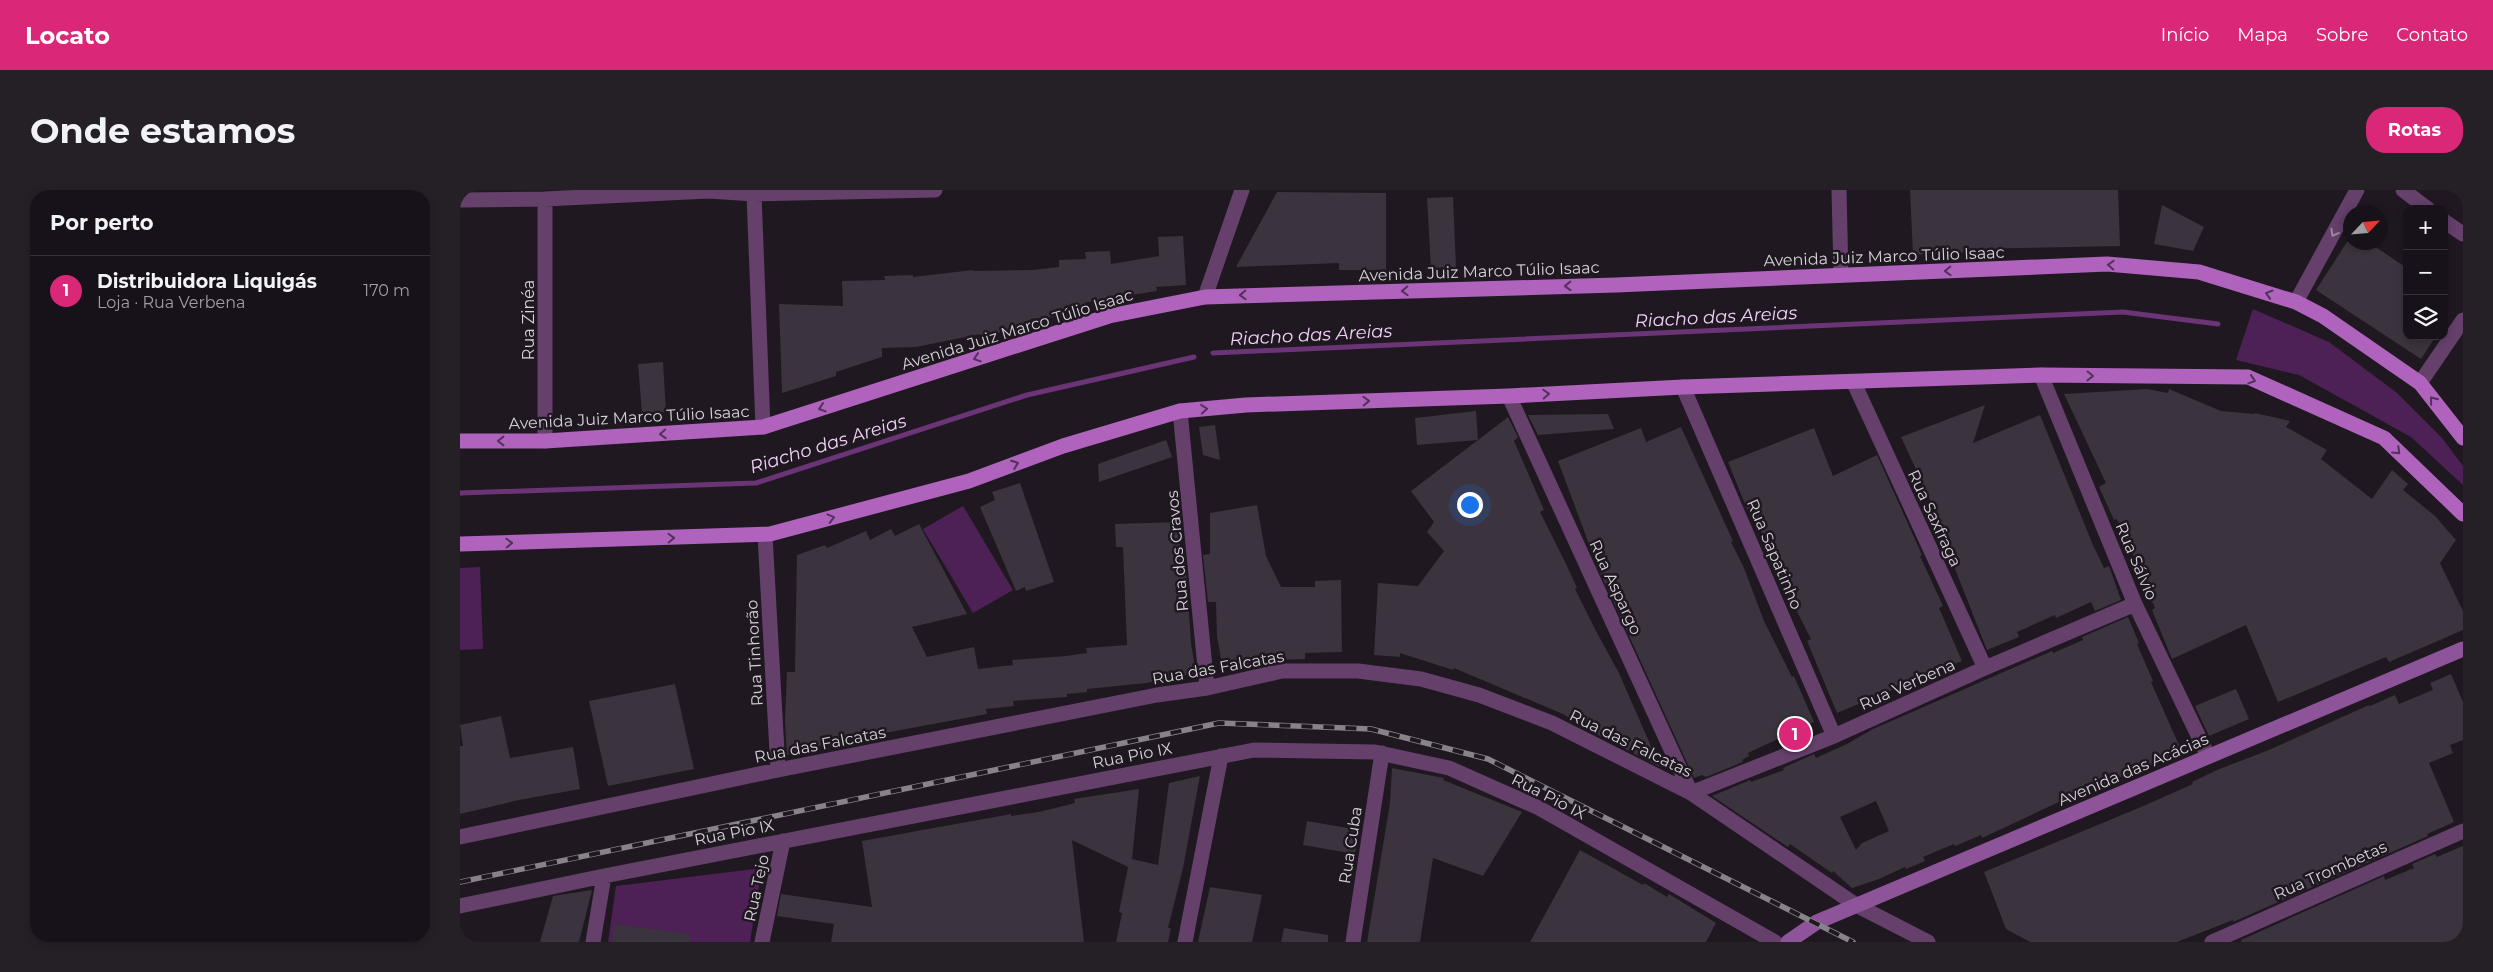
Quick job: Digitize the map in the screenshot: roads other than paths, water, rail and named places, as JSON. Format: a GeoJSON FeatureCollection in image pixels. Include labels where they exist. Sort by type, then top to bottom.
{"type":"FeatureCollection","features":[{"type":"Feature","properties":{"kind":"main road","name":"Avenida Juiz Marco Túlio Isaac"},"geometry":{"type":"LineString","coordinates":[[460,441],[545,441],[763,427],[1109,316],[1205,297],[1616,285],[2107,264],[2200,272],[2296,302],[2323,316],[2420,383],[2463,438]]}},
{"type":"Feature","properties":{"kind":"main road"},"geometry":{"type":"LineString","coordinates":[[460,544],[765,535],[969,481],[1063,446],[1180,411],[1246,405],[1509,396],[1683,387],[1854,383],[2041,375],[2248,377],[2384,438],[2463,514]]}},
{"type":"Feature","properties":{"kind":"main road","name":"Avenida das Acácias"},"geometry":{"type":"LineString","coordinates":[[1788,942],[1817,922],[1856,905],[2463,649]]}},
{"type":"Feature","properties":{"kind":"street"},"geometry":{"type":"LineString","coordinates":[[460,200],[545,199],[709,191],[754,194],[935,190]]}},
{"type":"Feature","properties":{"kind":"street"},"geometry":{"type":"LineString","coordinates":[[1205,297],[1242,190]]}},
{"type":"Feature","properties":{"kind":"street"},"geometry":{"type":"LineString","coordinates":[[1839,190],[1841,275]]}},
{"type":"Feature","properties":{"kind":"street"},"geometry":{"type":"LineString","coordinates":[[2296,302],[2358,190]]}},
{"type":"Feature","properties":{"kind":"street"},"geometry":{"type":"LineString","coordinates":[[2403,190],[2423,205]]}},
{"type":"Feature","properties":{"kind":"street"},"geometry":{"type":"LineString","coordinates":[[754,194],[763,427]]}},
{"type":"Feature","properties":{"kind":"street","name":"Rua Zinéa"},"geometry":{"type":"LineString","coordinates":[[545,199],[545,441]]}},
{"type":"Feature","properties":{"kind":"street"},"geometry":{"type":"LineString","coordinates":[[2448,223],[2463,234]]}},
{"type":"Feature","properties":{"kind":"street"},"geometry":{"type":"LineString","coordinates":[[2420,383],[2463,320]]}},
{"type":"Feature","properties":{"kind":"street","name":"Rua Sálvio"},"geometry":{"type":"LineString","coordinates":[[2041,375],[2136,604],[2208,756]]}},
{"type":"Feature","properties":{"kind":"street","name":"Rua Saxfraga"},"geometry":{"type":"LineString","coordinates":[[1854,383],[1985,668]]}},
{"type":"Feature","properties":{"kind":"street","name":"Rua Sapatinho"},"geometry":{"type":"LineString","coordinates":[[1683,387],[1834,736]]}},
{"type":"Feature","properties":{"kind":"street","name":"Rua Aspargo"},"geometry":{"type":"LineString","coordinates":[[1509,396],[1691,793]]}},
{"type":"Feature","properties":{"kind":"street","name":"Rua dos Cravos"},"geometry":{"type":"LineString","coordinates":[[1180,411],[1207,688]]}},
{"type":"Feature","properties":{"kind":"street","name":"Rua Tinhorão"},"geometry":{"type":"LineString","coordinates":[[765,535],[778,770]]}},
{"type":"Feature","properties":{"kind":"street","name":"Rua Verbena"},"geometry":{"type":"LineString","coordinates":[[1691,793],[1834,736],[1985,668],[2136,604]]}},
{"type":"Feature","properties":{"kind":"street","name":"Rua das Falcatas"},"geometry":{"type":"LineString","coordinates":[[460,837],[778,770],[1157,695],[1207,688],[1282,671],[1358,671],[1421,679],[1479,695],[1552,723],[1691,793],[1856,905],[1928,942]]}},
{"type":"Feature","properties":{"kind":"street","name":"Rua Pio IX"},"geometry":{"type":"LineString","coordinates":[[460,906],[783,840],[1221,756],[1254,750],[1303,749],[1382,753],[1450,768],[1539,808],[1775,942]]}},
{"type":"Feature","properties":{"kind":"street","name":"Rua Cuba"},"geometry":{"type":"LineString","coordinates":[[1353,942],[1382,753]]}},
{"type":"Feature","properties":{"kind":"street"},"geometry":{"type":"LineString","coordinates":[[1185,942],[1221,756]]}},
{"type":"Feature","properties":{"kind":"street","name":"Rua Trombetas"},"geometry":{"type":"LineString","coordinates":[[2212,942],[2463,831]]}},
{"type":"Feature","properties":{"kind":"street","name":"Rua Tejo"},"geometry":{"type":"LineString","coordinates":[[762,942],[783,840]]}},
{"type":"Feature","properties":{"kind":"street"},"geometry":{"type":"LineString","coordinates":[[593,942],[604,876]]}},
{"type":"Feature","properties":{"kind":"waterway","name":"Riacho das Areias"},"geometry":{"type":"LineString","coordinates":[[1213,353],[2123,312],[2218,324]]}},
{"type":"Feature","properties":{"kind":"waterway","name":"Riacho das Areias"},"geometry":{"type":"LineString","coordinates":[[460,493],[756,483],[1027,395],[1194,357]]}},
{"type":"Feature","properties":{"kind":"railway"},"geometry":{"type":"LineString","coordinates":[[460,882],[1219,723],[1371,729],[1488,759],[1853,942]]}},
{"type":"Feature","properties":{"kind":"place","name":"Distribuidora Liquigás"},"geometry":{"type":"Point","coordinates":[1795,734]}}]}
